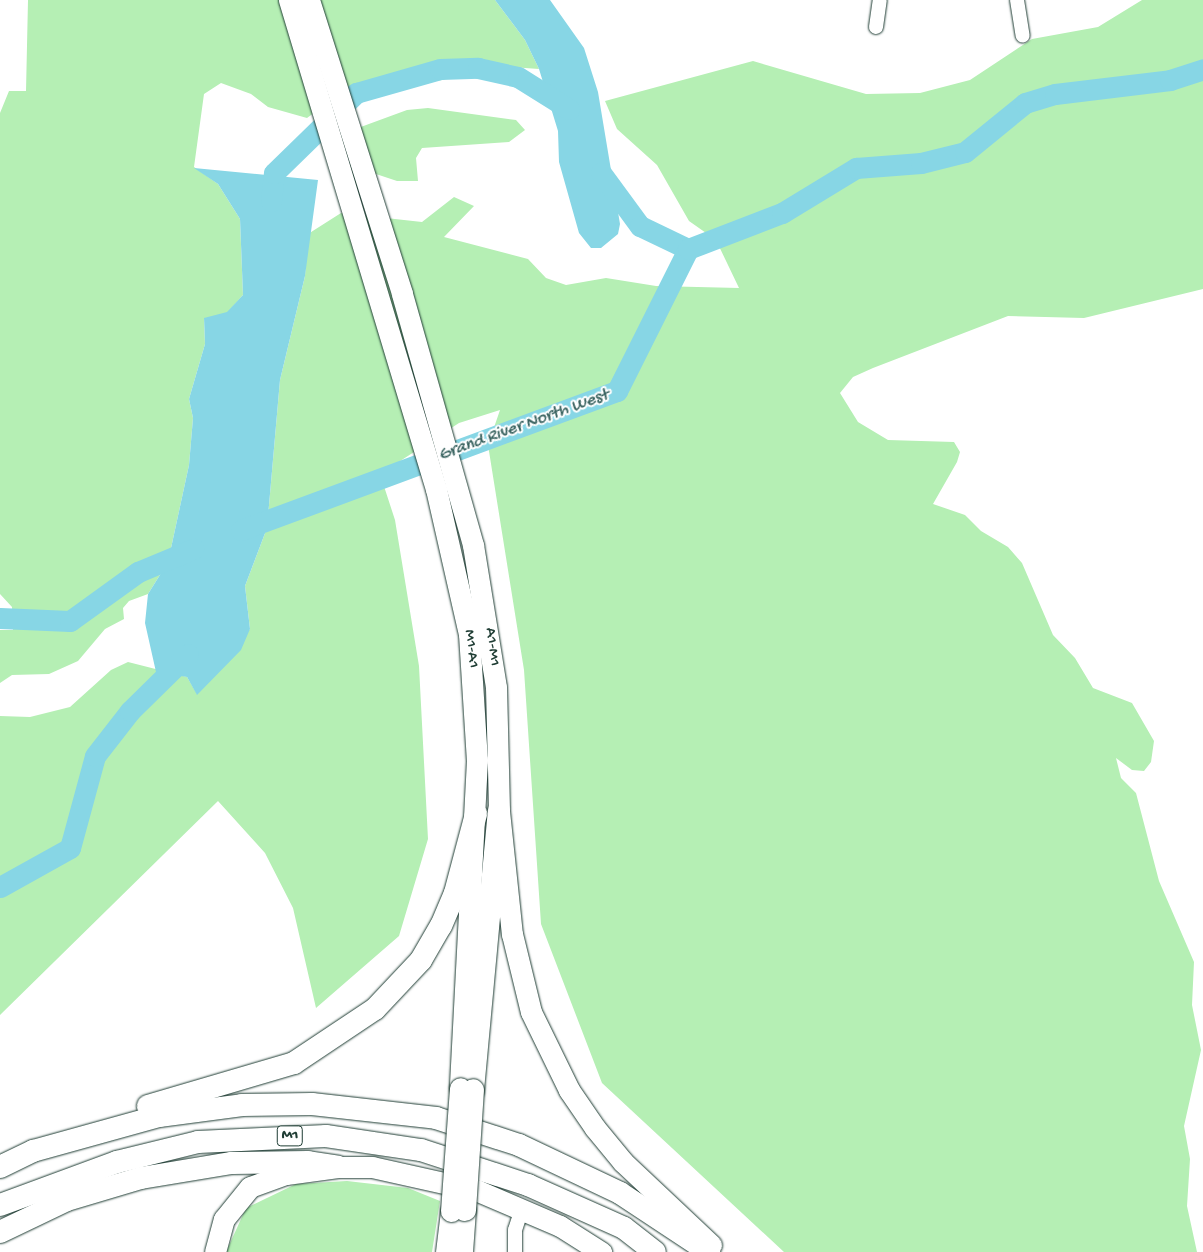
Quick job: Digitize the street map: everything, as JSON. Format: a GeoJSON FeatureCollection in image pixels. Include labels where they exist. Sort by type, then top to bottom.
{"type":"FeatureCollection","features":[{"type":"Feature","properties":{"kind":"highway"},"geometry":{"type":"LineString","coordinates":[[462,1252],[458,1210],[466,1089],[498,811]]}},
{"type":"Feature","properties":{"kind":"highway"},"geometry":{"type":"LineString","coordinates":[[0,1155],[51,1133],[294,1063],[354,1024],[400,985],[441,926],[455,893],[476,814]]}},
{"type":"Feature","properties":{"kind":"highway","name":"M1"},"geometry":{"type":"LineString","coordinates":[[0,1167],[33,1151],[159,1116],[242,1105],[312,1104],[436,1118],[519,1145],[620,1193],[715,1251]]}},
{"type":"Feature","properties":{"kind":"highway","name":"M1"},"geometry":{"type":"LineString","coordinates":[[0,1205],[117,1162],[198,1142],[326,1136],[421,1150],[528,1185],[624,1228],[654,1252]]}},
{"type":"Feature","properties":{"kind":"highway"},"geometry":{"type":"LineString","coordinates":[[0,1232],[67,1200],[141,1178],[232,1163],[308,1162],[338,1167]]}},
{"type":"Feature","properties":{"kind":"main road"},"geometry":{"type":"LineString","coordinates":[[289,0],[446,487]]}},
{"type":"Feature","properties":{"kind":"main road"},"geometry":{"type":"LineString","coordinates":[[309,0],[402,294],[446,487]]}},
{"type":"Feature","properties":{"kind":"main road","name":"A1-M1"},"geometry":{"type":"LineString","coordinates":[[446,487],[487,612],[499,730],[498,811],[520,975],[549,1052],[569,1090],[623,1162],[715,1251]]}},
{"type":"Feature","properties":{"kind":"main road","name":"M1-A1"},"geometry":{"type":"LineString","coordinates":[[446,487],[469,634],[477,714],[476,814],[466,1089]]}},
{"type":"Feature","properties":{"kind":"main road"},"geometry":{"type":"LineString","coordinates":[[215,1252],[224,1219],[250,1187],[286,1174],[338,1167],[372,1167],[476,1190],[560,1226],[601,1252]]}},
{"type":"Feature","properties":{"kind":"main road"},"geometry":{"type":"LineString","coordinates":[[446,1252],[458,1210]]}},
{"type":"Feature","properties":{"kind":"street"},"geometry":{"type":"LineString","coordinates":[[876,27],[880,0]]}},
{"type":"Feature","properties":{"kind":"street"},"geometry":{"type":"LineString","coordinates":[[1017,0],[1023,36]]}},
{"type":"Feature","properties":{"kind":"street"},"geometry":{"type":"LineString","coordinates":[[516,1252],[514,1230],[522,1209]]}},
{"type":"Feature","properties":{"kind":"green space"},"geometry":{"type":"Polygon","coordinates":[[[28,0],[495,0],[525,40],[539,69],[511,67],[415,85],[369,82],[340,94],[307,118],[268,107],[251,94],[221,83],[204,94],[194,167],[218,184],[240,219],[243,295],[227,313],[204,319],[205,344],[189,399],[193,418],[189,465],[168,562],[148,594],[129,601],[123,608],[124,619],[105,629],[78,661],[49,674],[12,675],[0,683],[0,630],[13,630],[12,607],[0,594],[0,113],[9,91],[26,91],[28,0]]]}},
{"type":"Feature","properties":{"kind":"green space"},"geometry":{"type":"Polygon","coordinates":[[[1142,0],[1203,0],[1203,289],[1084,318],[1008,316],[853,377],[840,393],[858,422],[888,440],[954,442],[960,452],[957,462],[933,504],[965,515],[981,531],[1008,547],[1022,563],[1053,635],[1075,658],[1093,688],[1132,703],[1154,741],[1151,762],[1144,771],[1132,770],[1116,758],[1121,778],[1136,793],[1159,881],[1194,962],[1192,1005],[1201,1050],[1184,1126],[1190,1159],[1187,1206],[1197,1252],[784,1252],[602,1083],[541,924],[524,670],[488,445],[500,410],[459,423],[380,474],[395,520],[419,666],[428,839],[399,936],[316,1008],[293,908],[265,853],[218,801],[0,1015],[0,716],[30,717],[70,707],[111,670],[128,662],[187,677],[197,694],[250,629],[245,586],[267,528],[280,380],[305,276],[308,234],[341,213],[422,222],[454,197],[474,206],[444,237],[528,259],[546,278],[566,285],[606,278],[656,286],[739,288],[716,240],[689,221],[657,165],[617,129],[605,101],[753,61],[866,94],[920,93],[970,80],[1032,39],[1098,27],[1142,0]]]}},
{"type":"Feature","properties":{"kind":"green space"},"geometry":{"type":"Polygon","coordinates":[[[428,108],[516,120],[525,130],[509,142],[422,148],[416,158],[418,181],[397,181],[376,174],[357,183],[348,177],[349,146],[358,128],[407,110],[428,108]]]}},
{"type":"Feature","properties":{"kind":"green space"},"geometry":{"type":"Polygon","coordinates":[[[347,1181],[408,1188],[440,1201],[432,1252],[226,1252],[246,1208],[296,1184],[347,1181]]]}},
{"type":"Feature","properties":{"kind":"water"},"geometry":{"type":"Polygon","coordinates":[[[495,0],[550,0],[584,48],[598,92],[620,224],[618,234],[601,248],[591,248],[579,233],[559,162],[558,131],[539,69],[525,40],[495,0]]]}},
{"type":"Feature","properties":{"kind":"water"},"geometry":{"type":"Polygon","coordinates":[[[194,168],[318,180],[305,276],[280,380],[267,528],[245,586],[250,629],[241,650],[197,695],[187,677],[156,672],[145,623],[148,594],[168,562],[189,465],[193,418],[189,399],[205,344],[204,318],[227,312],[243,295],[240,219],[218,184],[194,168]]]}},
{"type":"Feature","properties":{"kind":"waterway"},"geometry":{"type":"LineString","coordinates":[[271,201],[274,173],[356,93],[440,69],[478,68],[518,77],[569,109]]}},
{"type":"Feature","properties":{"kind":"waterway","name":"Grand River North West"},"geometry":{"type":"LineString","coordinates":[[241,530],[617,391],[688,249],[782,213],[856,168],[921,163],[965,152],[1025,103],[1055,94],[1170,80],[1203,69]]}},
{"type":"Feature","properties":{"kind":"waterway"},"geometry":{"type":"LineString","coordinates":[[601,173],[640,226],[688,249]]}},
{"type":"Feature","properties":{"kind":"waterway"},"geometry":{"type":"LineString","coordinates":[[0,618],[70,621],[138,572],[193,549]]}},
{"type":"Feature","properties":{"kind":"waterway","name":"Grand River North West"},"geometry":{"type":"LineString","coordinates":[[0,887],[70,848],[95,756],[130,711],[188,654]]}}]}
